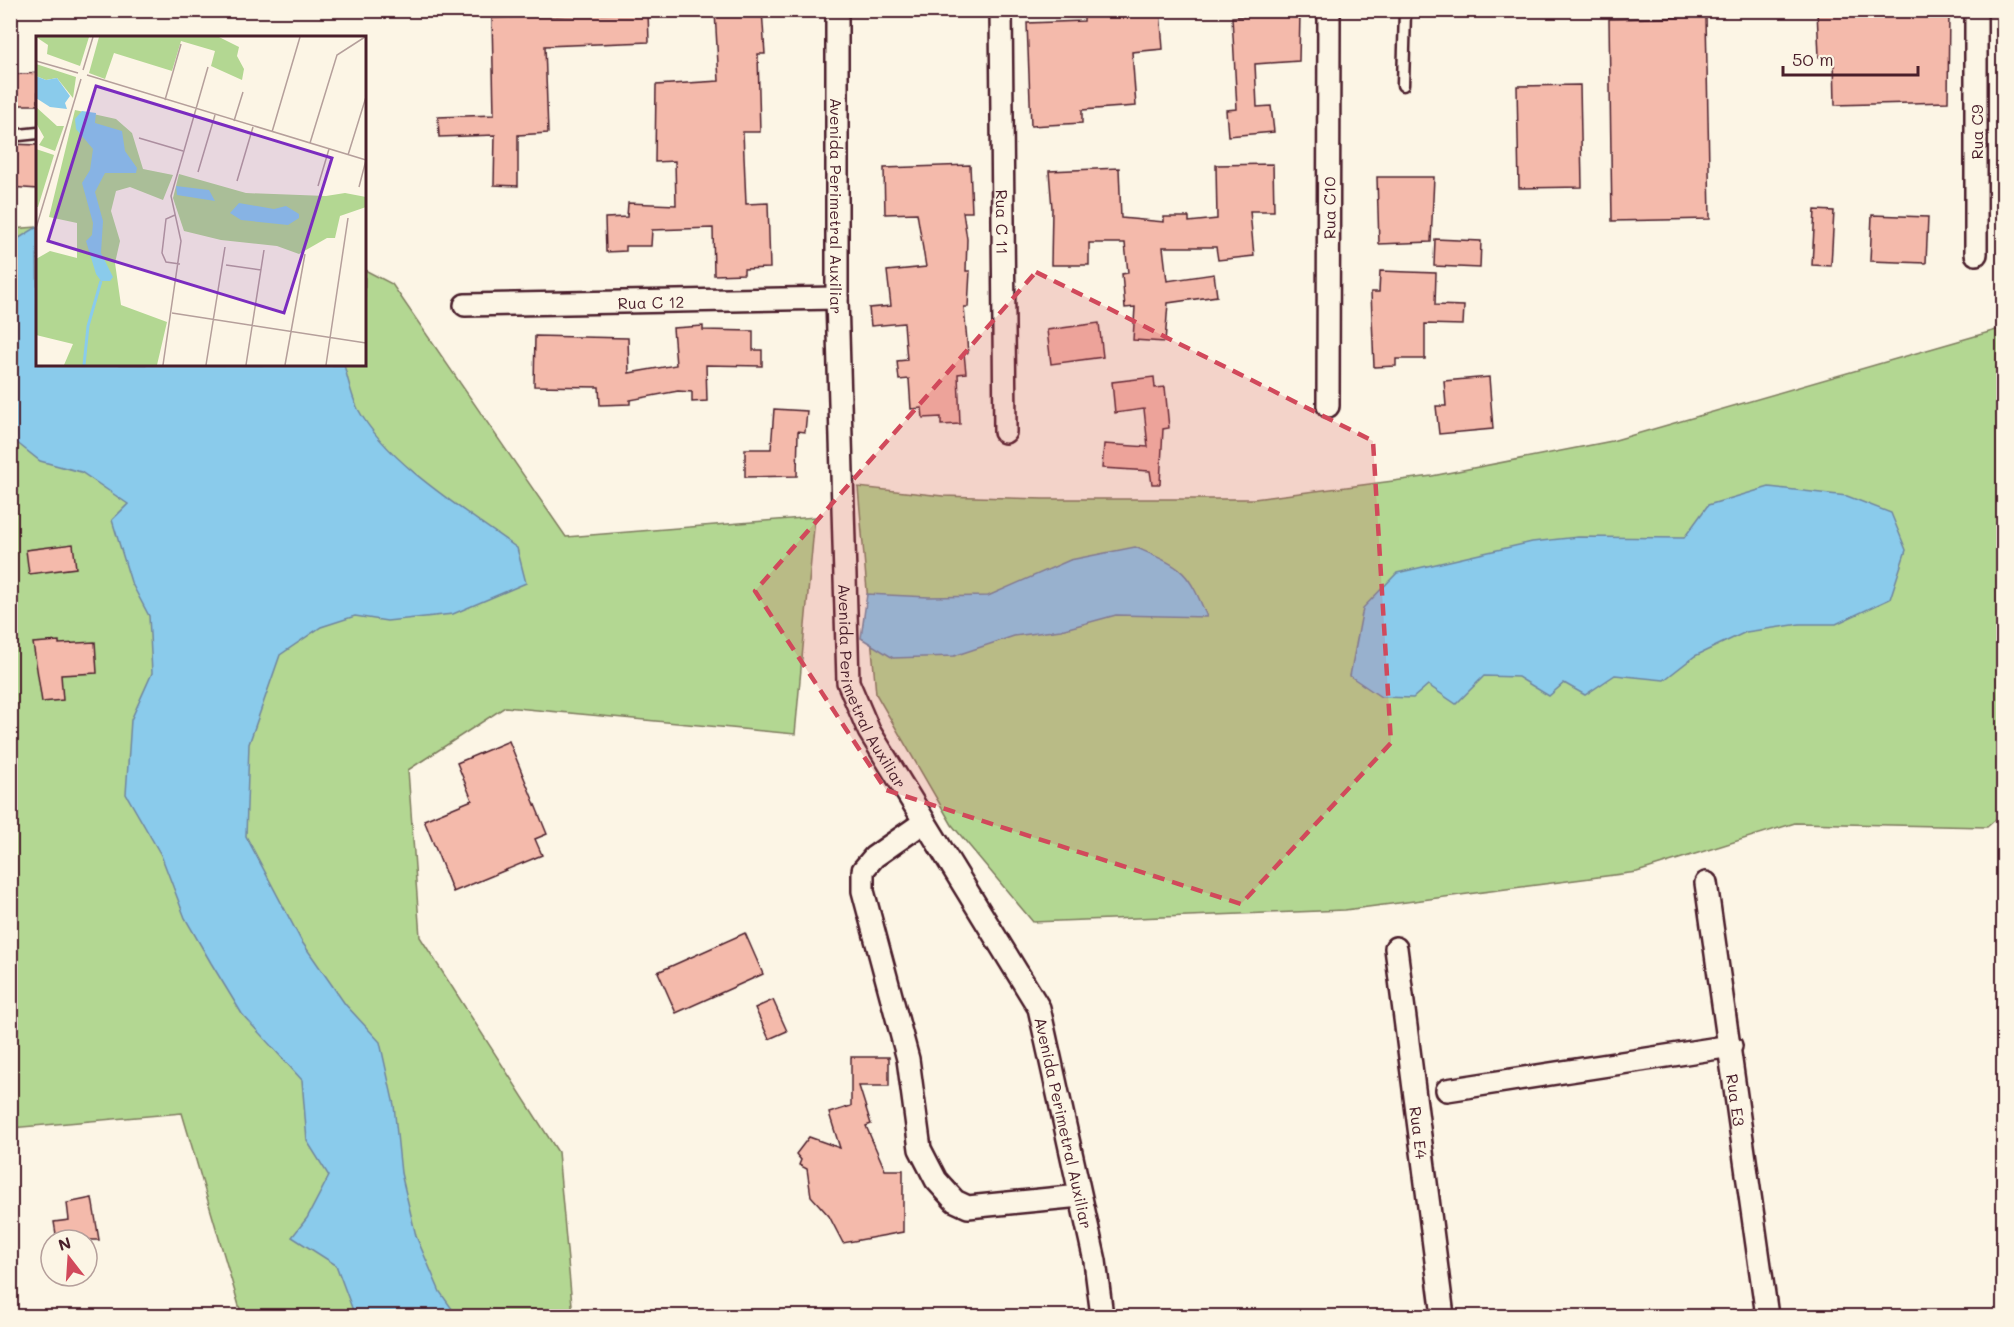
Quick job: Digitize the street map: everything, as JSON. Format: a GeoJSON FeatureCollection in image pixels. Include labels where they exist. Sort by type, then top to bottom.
{"type":"FeatureCollection","features":[{"type":"Feature","properties":{"kind":"street","name":"Avenida Perimetral Auxiliar"},"geometry":{"type":"LineString","coordinates":[[837,10],[837,298],[848,682],[869,731],[1039,1008],[1095,1261],[1102,1317]]}},
{"type":"Feature","properties":{"kind":"street","name":"Rua C 11"},"geometry":{"type":"LineString","coordinates":[[1000,10],[1005,432]]}},
{"type":"Feature","properties":{"kind":"street","name":"Rua C10"},"geometry":{"type":"LineString","coordinates":[[1328,406],[1329,10]]}},
{"type":"Feature","properties":{"kind":"street","name":"Rua C9"},"geometry":{"type":"LineString","coordinates":[[1976,10],[1976,254]]}},
{"type":"Feature","properties":{"kind":"street","name":"Rua C 12"},"geometry":{"type":"LineString","coordinates":[[465,305],[837,298]]}},
{"type":"Feature","properties":{"kind":"street"},"geometry":{"type":"LineString","coordinates":[[924,822],[874,857],[863,870],[863,891],[908,1059],[915,1099],[915,1128],[920,1149],[936,1180],[955,1201],[968,1207],[1080,1196]]}},
{"type":"Feature","properties":{"kind":"street","name":"Rua E3"},"geometry":{"type":"LineString","coordinates":[[1706,883],[1731,1046],[1767,1317]]}},
{"type":"Feature","properties":{"kind":"street","name":"Rua E4"},"geometry":{"type":"LineString","coordinates":[[1396,948],[1443,1317]]}},
{"type":"Feature","properties":{"kind":"street"},"geometry":{"type":"LineString","coordinates":[[1448,1090],[1731,1046]]}},
{"type":"Feature","properties":{"kind":"lane"},"geometry":{"type":"LineString","coordinates":[[1403,85],[1405,10]]}},
{"type":"Feature","properties":{"kind":"lane"},"geometry":{"type":"LineString","coordinates":[[10,136],[36,133]]}},
{"type":"Feature","properties":{"kind":"highlighted area"},"geometry":{"type":"Polygon","coordinates":[[[1036,272],[1373,441],[1391,743],[1241,904],[886,790],[755,591],[1036,272]]]}},
{"type":"Feature","properties":{"kind":"green space"},"geometry":{"type":"Polygon","coordinates":[[[36,227],[36,366],[366,366],[366,271],[392,284],[566,537],[815,517],[795,734],[505,707],[408,770],[420,937],[558,1152],[573,1316],[242,1316],[182,1113],[11,1128],[11,229],[36,227]]]}},
{"type":"Feature","properties":{"kind":"green space"},"geometry":{"type":"Polygon","coordinates":[[[2003,328],[2003,813],[1987,827],[1795,823],[1637,872],[1345,910],[1033,922],[952,825],[876,694],[858,487],[943,496],[1043,499],[1254,499],[1432,476],[1612,441],[2003,328]]]}},
{"type":"Feature","properties":{"kind":"water"},"geometry":{"type":"Polygon","coordinates":[[[36,228],[36,366],[344,366],[358,409],[388,449],[452,502],[517,548],[526,583],[453,614],[387,621],[355,616],[321,627],[280,655],[249,744],[246,836],[302,942],[345,1004],[380,1042],[394,1105],[401,1173],[416,1236],[440,1292],[457,1316],[355,1316],[336,1265],[292,1237],[307,1218],[329,1176],[307,1141],[302,1080],[242,1014],[185,918],[161,855],[126,794],[131,720],[152,673],[149,616],[131,582],[112,520],[128,504],[81,472],[40,461],[11,438],[11,243],[36,228]]]}},
{"type":"Feature","properties":{"kind":"water"},"geometry":{"type":"Polygon","coordinates":[[[1769,487],[1847,496],[1891,513],[1906,550],[1890,599],[1836,624],[1800,624],[1746,632],[1695,656],[1664,680],[1615,675],[1585,695],[1564,683],[1549,696],[1518,677],[1484,676],[1456,704],[1428,685],[1413,698],[1381,697],[1350,676],[1363,608],[1397,573],[1532,542],[1578,537],[1684,538],[1708,505],[1769,487]]]}},
{"type":"Feature","properties":{"kind":"water"},"geometry":{"type":"Polygon","coordinates":[[[1135,547],[1173,565],[1181,572],[1194,588],[1207,617],[1116,615],[1061,630],[1014,636],[954,656],[893,658],[861,638],[867,594],[929,597],[988,596],[1070,560],[1135,547]]]}},
{"type":"Feature","properties":{"kind":"building"},"geometry":{"type":"Polygon","coordinates":[[[762,10],[765,54],[758,54],[760,132],[743,132],[746,204],[768,203],[770,268],[744,269],[744,274],[714,275],[713,228],[652,230],[651,246],[626,246],[626,251],[606,252],[605,218],[627,217],[628,203],[676,205],[675,161],[655,162],[656,85],[719,81],[715,12],[762,10]]]}},
{"type":"Feature","properties":{"kind":"building"},"geometry":{"type":"Polygon","coordinates":[[[1160,10],[1163,49],[1132,52],[1136,106],[1082,110],[1082,123],[1031,126],[1027,23],[1084,21],[1084,16],[1160,10]]]}},
{"type":"Feature","properties":{"kind":"building"},"geometry":{"type":"Polygon","coordinates":[[[1817,10],[1949,10],[1948,102],[1835,105],[1834,56],[1819,57],[1817,10]]]}},
{"type":"Feature","properties":{"kind":"building"},"geometry":{"type":"Polygon","coordinates":[[[648,12],[649,42],[545,46],[548,133],[518,135],[518,186],[494,185],[495,135],[439,137],[438,117],[494,115],[492,18],[648,12]]]}},
{"type":"Feature","properties":{"kind":"building"},"geometry":{"type":"Polygon","coordinates":[[[1300,13],[1299,61],[1255,64],[1257,107],[1271,106],[1274,132],[1228,136],[1226,110],[1237,109],[1232,17],[1300,13]]]}},
{"type":"Feature","properties":{"kind":"building"},"geometry":{"type":"Polygon","coordinates":[[[1706,17],[1710,219],[1612,221],[1609,19],[1706,17]]]}},
{"type":"Feature","properties":{"kind":"building"},"geometry":{"type":"Polygon","coordinates":[[[36,73],[36,105],[10,105],[10,75],[36,73]]]}},
{"type":"Feature","properties":{"kind":"building"},"geometry":{"type":"Polygon","coordinates":[[[1580,85],[1582,187],[1519,188],[1517,86],[1580,85]]]}},
{"type":"Feature","properties":{"kind":"building"},"geometry":{"type":"Polygon","coordinates":[[[10,144],[36,145],[36,189],[10,187],[10,144]]]}},
{"type":"Feature","properties":{"kind":"building"},"geometry":{"type":"Polygon","coordinates":[[[1273,164],[1274,211],[1250,211],[1254,256],[1218,260],[1216,247],[1163,247],[1167,281],[1214,274],[1217,296],[1168,303],[1165,342],[1133,340],[1135,307],[1125,308],[1122,274],[1128,273],[1125,243],[1089,243],[1089,265],[1051,265],[1052,208],[1049,171],[1119,168],[1121,218],[1164,222],[1164,217],[1189,217],[1189,222],[1217,219],[1216,165],[1273,164]]]}},
{"type":"Feature","properties":{"kind":"building"},"geometry":{"type":"Polygon","coordinates":[[[970,165],[972,212],[963,212],[967,239],[966,271],[970,271],[968,307],[964,307],[968,353],[964,353],[966,373],[958,374],[960,424],[941,425],[941,417],[923,418],[922,408],[911,409],[909,379],[899,380],[897,361],[907,360],[904,323],[871,326],[869,308],[891,306],[887,271],[926,267],[917,213],[885,214],[884,168],[970,165]]]}},
{"type":"Feature","properties":{"kind":"building"},"geometry":{"type":"Polygon","coordinates":[[[1377,177],[1434,177],[1431,242],[1379,244],[1377,177]]]}},
{"type":"Feature","properties":{"kind":"building"},"geometry":{"type":"Polygon","coordinates":[[[1815,210],[1834,211],[1831,266],[1812,265],[1815,210]]]}},
{"type":"Feature","properties":{"kind":"building"},"geometry":{"type":"Polygon","coordinates":[[[1872,215],[1928,217],[1926,263],[1870,261],[1872,215]]]}},
{"type":"Feature","properties":{"kind":"building"},"geometry":{"type":"Polygon","coordinates":[[[1435,239],[1481,241],[1480,268],[1434,266],[1435,239]]]}},
{"type":"Feature","properties":{"kind":"building"},"geometry":{"type":"Polygon","coordinates":[[[1380,271],[1436,273],[1435,305],[1464,306],[1463,325],[1425,324],[1425,359],[1396,359],[1396,366],[1374,367],[1371,292],[1379,292],[1380,271]]]}},
{"type":"Feature","properties":{"kind":"building"},"geometry":{"type":"Polygon","coordinates":[[[1099,323],[1103,357],[1051,364],[1047,330],[1099,323]]]}},
{"type":"Feature","properties":{"kind":"building"},"geometry":{"type":"Polygon","coordinates":[[[703,326],[703,330],[753,331],[753,350],[762,350],[762,366],[706,365],[707,401],[692,402],[692,392],[678,391],[630,400],[630,404],[600,405],[599,387],[534,386],[535,336],[628,338],[629,373],[676,365],[673,328],[703,326]]]}},
{"type":"Feature","properties":{"kind":"building"},"geometry":{"type":"Polygon","coordinates":[[[1154,377],[1155,388],[1165,387],[1169,428],[1163,429],[1160,484],[1152,484],[1150,471],[1102,468],[1104,444],[1148,447],[1144,409],[1115,413],[1112,382],[1154,377]]]}},
{"type":"Feature","properties":{"kind":"building"},"geometry":{"type":"Polygon","coordinates":[[[1489,377],[1493,429],[1439,434],[1436,406],[1446,406],[1444,381],[1489,377]]]}},
{"type":"Feature","properties":{"kind":"building"},"geometry":{"type":"Polygon","coordinates":[[[774,409],[807,411],[805,432],[798,431],[797,476],[745,477],[745,449],[771,449],[774,409]]]}},
{"type":"Feature","properties":{"kind":"building"},"geometry":{"type":"Polygon","coordinates":[[[73,544],[76,568],[29,574],[26,550],[73,544]]]}},
{"type":"Feature","properties":{"kind":"building"},"geometry":{"type":"Polygon","coordinates":[[[59,641],[59,644],[95,642],[97,673],[61,675],[63,700],[42,702],[33,643],[59,641]]]}},
{"type":"Feature","properties":{"kind":"building"},"geometry":{"type":"Polygon","coordinates":[[[509,741],[547,834],[535,839],[542,855],[453,892],[424,820],[472,800],[457,763],[509,741]]]}},
{"type":"Feature","properties":{"kind":"building"},"geometry":{"type":"Polygon","coordinates":[[[745,933],[763,974],[676,1013],[658,972],[745,933]]]}},
{"type":"Feature","properties":{"kind":"building"},"geometry":{"type":"Polygon","coordinates":[[[773,1000],[787,1031],[769,1039],[755,1008],[773,1000]]]}},
{"type":"Feature","properties":{"kind":"building"},"geometry":{"type":"Polygon","coordinates":[[[851,1057],[889,1057],[889,1086],[859,1086],[871,1124],[866,1126],[885,1170],[903,1170],[903,1232],[843,1243],[829,1216],[811,1196],[807,1169],[799,1165],[801,1160],[796,1154],[809,1137],[840,1148],[829,1113],[851,1106],[851,1057]]]}},
{"type":"Feature","properties":{"kind":"building"},"geometry":{"type":"Polygon","coordinates":[[[92,1198],[97,1228],[55,1228],[54,1222],[69,1220],[67,1203],[92,1198]]]}}]}
